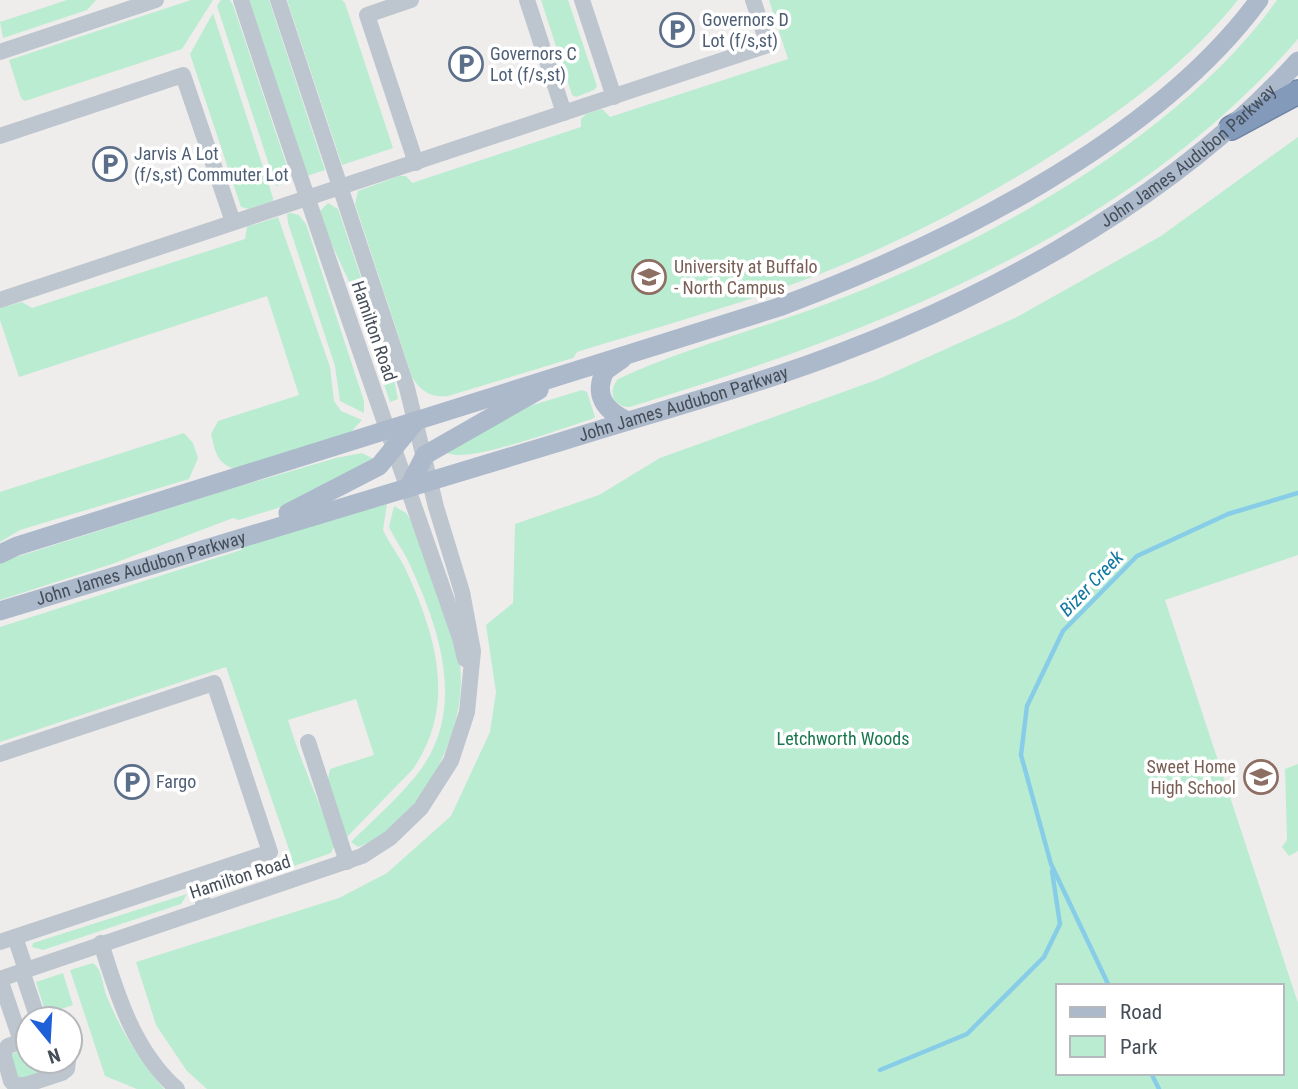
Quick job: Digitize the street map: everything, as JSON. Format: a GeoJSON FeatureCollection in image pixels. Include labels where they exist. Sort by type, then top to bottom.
{"type":"FeatureCollection","features":[{"type":"Feature","properties":{"kind":"highway"},"geometry":{"type":"LineString","coordinates":[[1231,128],[1298,92]]}},
{"type":"Feature","properties":{"kind":"main road"},"geometry":{"type":"LineString","coordinates":[[0,554],[17,546],[639,351],[838,285],[949,235],[1071,165],[1180,85],[1212,56],[1259,0]]}},
{"type":"Feature","properties":{"kind":"main road","name":"John James Audubon Parkway"},"geometry":{"type":"LineString","coordinates":[[0,611],[240,536],[431,482],[776,376],[925,317],[1042,258],[1120,210],[1231,128],[1298,61]]}},
{"type":"Feature","properties":{"kind":"main road"},"geometry":{"type":"LineString","coordinates":[[628,421],[603,403],[602,378],[613,364],[639,351]]}},
{"type":"Feature","properties":{"kind":"main road"},"geometry":{"type":"LineString","coordinates":[[408,488],[425,455],[570,372]]}},
{"type":"Feature","properties":{"kind":"main road"},"geometry":{"type":"LineString","coordinates":[[240,536],[379,466],[394,451],[415,421]]}},
{"type":"Feature","properties":{"kind":"street"},"geometry":{"type":"LineString","coordinates":[[0,52],[156,0]]}},
{"type":"Feature","properties":{"kind":"street","name":"Hamilton Road"},"geometry":{"type":"LineString","coordinates":[[241,0],[306,198],[342,294],[470,674]]}},
{"type":"Feature","properties":{"kind":"street","name":"Hamilton Road"},"geometry":{"type":"LineString","coordinates":[[0,979],[347,862],[390,838],[431,795],[458,745],[467,712],[470,674],[474,661],[469,624],[415,421],[278,0]]}},
{"type":"Feature","properties":{"kind":"street"},"geometry":{"type":"LineString","coordinates":[[411,0],[367,15],[416,163]]}},
{"type":"Feature","properties":{"kind":"street"},"geometry":{"type":"LineString","coordinates":[[527,0],[564,113]]}},
{"type":"Feature","properties":{"kind":"street"},"geometry":{"type":"LineString","coordinates":[[582,0],[614,97]]}},
{"type":"Feature","properties":{"kind":"street"},"geometry":{"type":"LineString","coordinates":[[0,300],[768,46],[752,0]]}},
{"type":"Feature","properties":{"kind":"street"},"geometry":{"type":"LineString","coordinates":[[0,136],[183,75],[233,222]]}},
{"type":"Feature","properties":{"kind":"street"},"geometry":{"type":"LineString","coordinates":[[0,754],[214,683],[270,852],[8,940],[24,971],[34,1005]]}},
{"type":"Feature","properties":{"kind":"street"},"geometry":{"type":"LineString","coordinates":[[308,742],[347,862]]}},
{"type":"Feature","properties":{"kind":"street"},"geometry":{"type":"LineString","coordinates":[[196,877],[205,909]]}},
{"type":"Feature","properties":{"kind":"street"},"geometry":{"type":"LineString","coordinates":[[101,943],[118,998],[133,1028],[159,1070],[177,1089]]}},
{"type":"Feature","properties":{"kind":"street"},"geometry":{"type":"LineString","coordinates":[[0,979],[14,1015]]}},
{"type":"Feature","properties":{"kind":"street"},"geometry":{"type":"LineString","coordinates":[[14,1044],[8,1046],[3,1053],[11,1081],[15,1085],[21,1086],[56,1075]]}},
{"type":"Feature","properties":{"kind":"green space"},"geometry":{"type":"Polygon","coordinates":[[[67,0],[96,0],[87,10],[3,38],[0,22],[67,0]]]}},
{"type":"Feature","properties":{"kind":"green space"},"geometry":{"type":"Polygon","coordinates":[[[191,0],[213,0],[182,49],[25,101],[21,98],[9,60],[191,0]]]}},
{"type":"Feature","properties":{"kind":"green space"},"geometry":{"type":"Polygon","coordinates":[[[221,0],[230,0],[233,5],[292,181],[276,186],[217,6],[221,0]]]}},
{"type":"Feature","properties":{"kind":"green space"},"geometry":{"type":"Polygon","coordinates":[[[249,0],[269,0],[325,170],[307,176],[249,0]]]}},
{"type":"Feature","properties":{"kind":"green space"},"geometry":{"type":"Polygon","coordinates":[[[287,0],[342,0],[345,3],[393,148],[342,165],[287,0]]]}},
{"type":"Feature","properties":{"kind":"green space"},"geometry":{"type":"Polygon","coordinates":[[[541,0],[568,0],[597,86],[594,90],[576,97],[572,95],[541,0]]]}},
{"type":"Feature","properties":{"kind":"green space"},"geometry":{"type":"Polygon","coordinates":[[[769,0],[1238,0],[1202,40],[1162,77],[1097,126],[983,196],[921,229],[794,284],[577,352],[573,358],[448,396],[431,395],[423,390],[412,377],[355,204],[358,191],[399,176],[406,176],[412,183],[581,127],[581,119],[586,114],[602,109],[610,117],[788,59],[769,0]]]}},
{"type":"Feature","properties":{"kind":"green space"},"geometry":{"type":"Polygon","coordinates":[[[1277,0],[1298,0],[1298,39],[1230,109],[1156,169],[1076,223],[991,269],[903,310],[813,346],[630,407],[616,402],[612,394],[618,379],[673,356],[842,298],[960,246],[1021,213],[1138,137],[1190,95],[1237,49],[1277,0]]]}},
{"type":"Feature","properties":{"kind":"green space"},"geometry":{"type":"Polygon","coordinates":[[[213,13],[273,198],[273,201],[249,209],[241,207],[190,54],[213,13]]]}},
{"type":"Feature","properties":{"kind":"green space","name":"Letchworth Woods"},"geometry":{"type":"Polygon","coordinates":[[[1298,137],[1298,555],[1165,600],[1298,1003],[1298,1089],[207,1089],[187,1071],[156,1025],[136,962],[339,898],[387,873],[451,816],[490,732],[496,692],[486,625],[513,603],[515,524],[599,495],[660,458],[879,379],[1017,317],[1161,236],[1298,137]]]}},
{"type":"Feature","properties":{"kind":"green space"},"geometry":{"type":"Polygon","coordinates":[[[328,203],[338,209],[392,370],[398,399],[390,402],[351,286],[328,236],[320,211],[328,203]]]}},
{"type":"Feature","properties":{"kind":"green space"},"geometry":{"type":"Polygon","coordinates":[[[287,214],[299,215],[306,224],[364,401],[364,413],[340,401],[335,366],[288,223],[287,214]]]}},
{"type":"Feature","properties":{"kind":"green space"},"geometry":{"type":"Polygon","coordinates":[[[278,217],[330,367],[334,401],[341,411],[362,420],[351,432],[235,469],[224,464],[218,456],[211,434],[218,421],[299,395],[267,296],[19,377],[0,320],[0,308],[22,302],[32,308],[245,239],[247,227],[278,217]]]}},
{"type":"Feature","properties":{"kind":"green space"},"geometry":{"type":"Polygon","coordinates":[[[582,390],[587,392],[595,417],[592,419],[495,449],[459,455],[448,453],[446,449],[510,412],[582,390]]]}},
{"type":"Feature","properties":{"kind":"green space"},"geometry":{"type":"Polygon","coordinates":[[[184,433],[193,443],[198,458],[189,479],[20,530],[0,542],[0,492],[184,433]]]}},
{"type":"Feature","properties":{"kind":"green space"},"geometry":{"type":"Polygon","coordinates":[[[362,453],[374,459],[294,503],[239,520],[233,518],[112,564],[0,600],[0,563],[7,560],[230,489],[362,453]]]}},
{"type":"Feature","properties":{"kind":"green space"},"geometry":{"type":"Polygon","coordinates":[[[387,504],[383,530],[405,568],[433,643],[438,694],[435,719],[427,744],[413,769],[346,838],[327,784],[330,769],[374,755],[356,699],[288,720],[335,845],[331,853],[223,891],[214,887],[292,858],[226,667],[0,742],[0,627],[241,550],[244,545],[387,504]]]}},
{"type":"Feature","properties":{"kind":"green space"},"geometry":{"type":"Polygon","coordinates":[[[394,506],[406,513],[412,522],[448,621],[458,655],[461,681],[458,709],[450,738],[438,767],[422,793],[403,816],[381,835],[358,847],[351,842],[408,786],[431,752],[441,726],[445,699],[444,672],[431,617],[408,560],[389,527],[394,506]]]}},
{"type":"Feature","properties":{"kind":"green space"},"geometry":{"type":"Polygon","coordinates":[[[1298,764],[1298,851],[1289,856],[1282,847],[1287,840],[1285,769],[1298,764]]]}},
{"type":"Feature","properties":{"kind":"green space"},"geometry":{"type":"Polygon","coordinates":[[[187,894],[181,904],[43,950],[32,947],[33,943],[187,894]]]}},
{"type":"Feature","properties":{"kind":"green space"},"geometry":{"type":"Polygon","coordinates":[[[93,963],[99,970],[112,1010],[125,1034],[164,1089],[137,1089],[105,1076],[84,1005],[82,1005],[70,970],[93,963]]]}},
{"type":"Feature","properties":{"kind":"green space"},"geometry":{"type":"Polygon","coordinates":[[[63,973],[73,1005],[43,1005],[36,982],[63,973]]]}},
{"type":"Feature","properties":{"kind":"green space"},"geometry":{"type":"Polygon","coordinates":[[[17,1075],[37,1075],[19,1081],[17,1075]]]}},
{"type":"Feature","properties":{"kind":"waterway","name":"Bizer Creek"},"geometry":{"type":"LineString","coordinates":[[1108,984],[1051,864],[1021,755],[1027,706],[1063,631],[1137,556],[1228,514],[1298,493]]}},
{"type":"Feature","properties":{"kind":"waterway"},"geometry":{"type":"LineString","coordinates":[[880,1070],[967,1034],[1044,957],[1060,924],[1052,871]]}},
{"type":"Feature","properties":{"kind":"waterway","name":"Bizer Creek"},"geometry":{"type":"LineString","coordinates":[[1152,1075],[1159,1089]]}},
{"type":"Feature","properties":{"kind":"place","name":"Governors D Lot (f/s,st)"},"geometry":{"type":"Point","coordinates":[677,30]}},
{"type":"Feature","properties":{"kind":"place","name":"Governors C Lot (f/s,st)"},"geometry":{"type":"Point","coordinates":[466,64]}},
{"type":"Feature","properties":{"kind":"place","name":"Jarvis A Lot (f/s,st) Commuter Lot"},"geometry":{"type":"Point","coordinates":[110,164]}},
{"type":"Feature","properties":{"kind":"place","name":"University at Buffalo - North Campus"},"geometry":{"type":"Point","coordinates":[649,277]}},
{"type":"Feature","properties":{"kind":"place","name":"Sweet Home High School"},"geometry":{"type":"Point","coordinates":[1261,777]}},
{"type":"Feature","properties":{"kind":"place","name":"Fargo"},"geometry":{"type":"Point","coordinates":[132,782]}}]}
